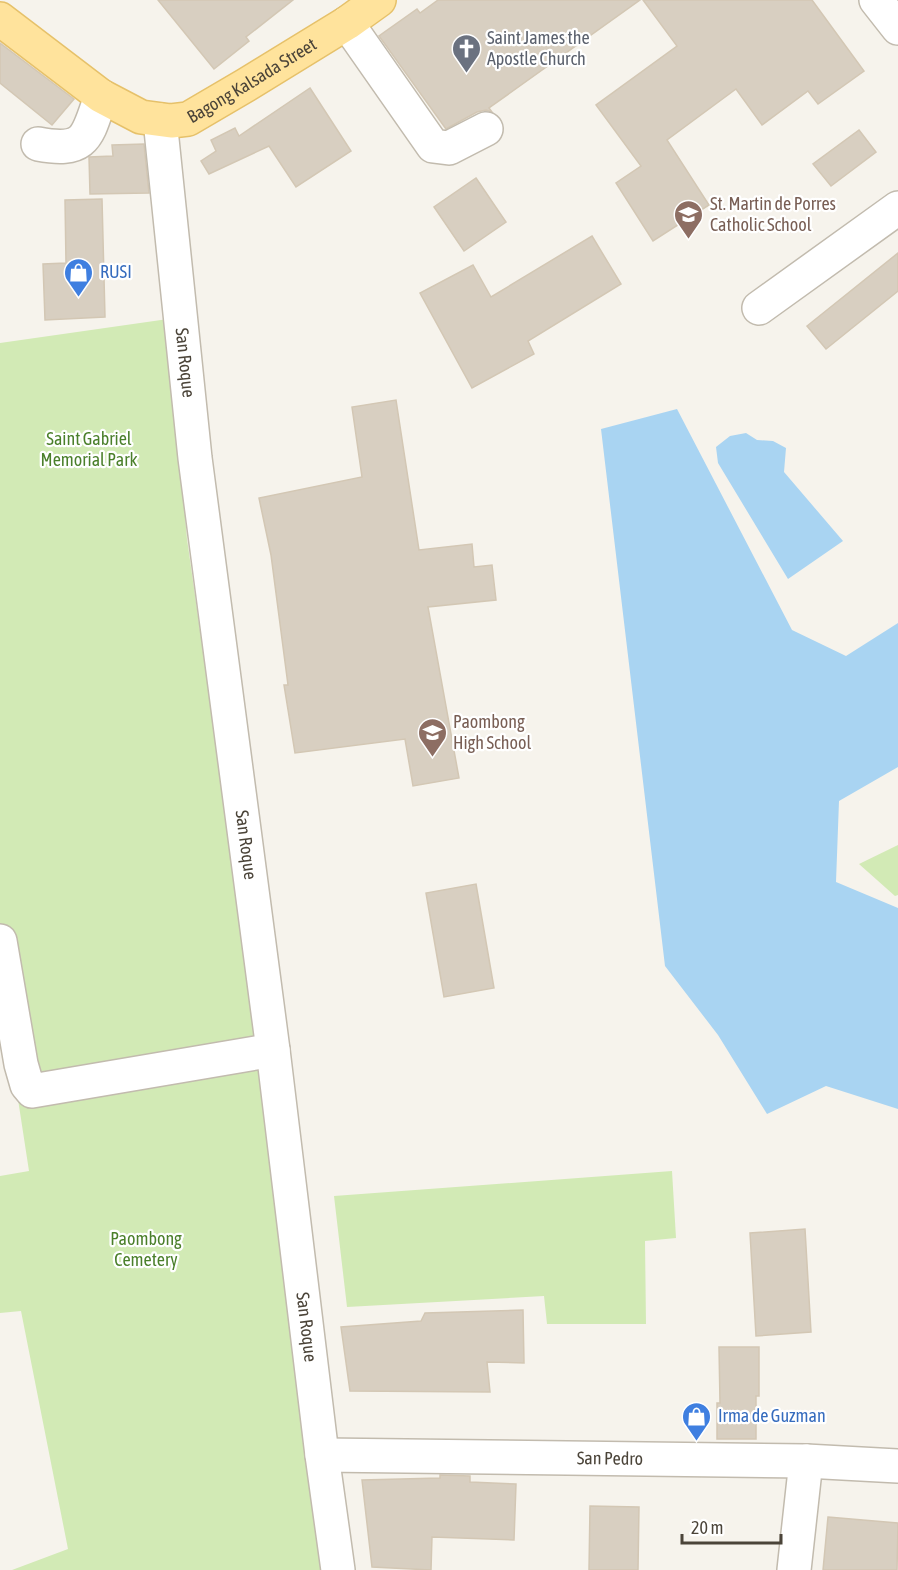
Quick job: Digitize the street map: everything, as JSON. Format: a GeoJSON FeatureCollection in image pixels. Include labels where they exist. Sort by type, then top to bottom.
{"type":"FeatureCollection","features":[{"type":"Feature","properties":{"kind":"main road","name":"Bagong Kalsada Street"},"geometry":{"type":"LineString","coordinates":[[0,19],[101,96],[141,117],[171,121],[188,118],[347,23],[379,0]]}},
{"type":"Feature","properties":{"kind":"street"},"geometry":{"type":"LineString","coordinates":[[876,0],[898,28]]}},
{"type":"Feature","properties":{"kind":"street"},"geometry":{"type":"LineString","coordinates":[[347,23],[433,146],[449,148],[486,129]]}},
{"type":"Feature","properties":{"kind":"street"},"geometry":{"type":"LineString","coordinates":[[38,144],[57,148],[72,146],[83,140],[101,96]]}},
{"type":"Feature","properties":{"kind":"street","name":"San Roque"},"geometry":{"type":"LineString","coordinates":[[160,120],[195,458],[273,1050],[338,1570]]}},
{"type":"Feature","properties":{"kind":"street"},"geometry":{"type":"LineString","coordinates":[[759,308],[898,207]]}},
{"type":"Feature","properties":{"kind":"street"},"geometry":{"type":"LineString","coordinates":[[0,940],[21,1064],[27,1085],[32,1091],[273,1050]]}},
{"type":"Feature","properties":{"kind":"street","name":"San Pedro"},"geometry":{"type":"LineString","coordinates":[[322,1455],[806,1461],[898,1466]]}},
{"type":"Feature","properties":{"kind":"street"},"geometry":{"type":"LineString","coordinates":[[795,1570],[806,1461]]}},
{"type":"Feature","properties":{"kind":"green space","name":"Paombong Cemetery"},"geometry":{"type":"Polygon","coordinates":[[[168,319],[187,539],[278,1180],[330,1570],[12,1570],[68,1549],[21,1311],[0,1313],[0,1176],[29,1171],[0,982],[0,343],[168,319]]]}},
{"type":"Feature","properties":{"kind":"green space"},"geometry":{"type":"Polygon","coordinates":[[[898,845],[898,895],[895,896],[859,864],[898,845]]]}},
{"type":"Feature","properties":{"kind":"green space"},"geometry":{"type":"Polygon","coordinates":[[[672,1171],[676,1238],[645,1241],[646,1324],[547,1324],[544,1296],[347,1307],[334,1196],[672,1171]]]}},
{"type":"Feature","properties":{"kind":"water"},"geometry":{"type":"Polygon","coordinates":[[[677,409],[792,630],[846,656],[898,623],[898,767],[839,801],[836,882],[898,908],[898,1109],[826,1086],[767,1114],[718,1035],[665,966],[601,429],[677,409]]]}},
{"type":"Feature","properties":{"kind":"water"},"geometry":{"type":"Polygon","coordinates":[[[746,433],[757,440],[773,441],[786,448],[784,472],[843,541],[788,579],[718,463],[716,447],[730,436],[746,433]]]}},
{"type":"Feature","properties":{"kind":"building"},"geometry":{"type":"Polygon","coordinates":[[[158,0],[293,0],[246,37],[249,41],[214,69],[158,0]]]}},
{"type":"Feature","properties":{"kind":"building","name":"Saint James the Apostle Church"},"geometry":{"type":"Polygon","coordinates":[[[438,0],[640,0],[489,108],[492,112],[486,110],[477,112],[446,129],[379,36],[417,9],[420,13],[438,0]]]}},
{"type":"Feature","properties":{"kind":"building"},"geometry":{"type":"Polygon","coordinates":[[[643,0],[812,0],[864,71],[818,104],[808,91],[762,125],[736,89],[667,140],[709,205],[653,241],[616,183],[641,166],[596,105],[677,46],[643,0]]]}},
{"type":"Feature","properties":{"kind":"building"},"geometry":{"type":"Polygon","coordinates":[[[0,43],[74,99],[52,125],[0,83],[0,43]]]}},
{"type":"Feature","properties":{"kind":"building"},"geometry":{"type":"Polygon","coordinates":[[[310,88],[351,151],[296,187],[269,146],[209,174],[201,161],[216,151],[211,140],[235,128],[239,136],[310,88]]]}},
{"type":"Feature","properties":{"kind":"building"},"geometry":{"type":"Polygon","coordinates":[[[859,130],[876,152],[831,186],[813,164],[859,130]]]}},
{"type":"Feature","properties":{"kind":"building"},"geometry":{"type":"Polygon","coordinates":[[[144,144],[149,193],[90,194],[89,157],[113,156],[112,145],[144,144]]]}},
{"type":"Feature","properties":{"kind":"building"},"geometry":{"type":"Polygon","coordinates":[[[476,178],[506,222],[464,251],[434,207],[476,178]]]}},
{"type":"Feature","properties":{"kind":"building"},"geometry":{"type":"Polygon","coordinates":[[[102,199],[105,317],[45,320],[43,264],[66,263],[65,200],[102,199]]]}},
{"type":"Feature","properties":{"kind":"building"},"geometry":{"type":"Polygon","coordinates":[[[592,236],[621,284],[528,341],[534,354],[472,388],[420,293],[473,265],[491,297],[592,236]]]}},
{"type":"Feature","properties":{"kind":"building"},"geometry":{"type":"Polygon","coordinates":[[[898,253],[898,291],[826,349],[807,326],[898,253]]]}},
{"type":"Feature","properties":{"kind":"building"},"geometry":{"type":"Polygon","coordinates":[[[396,400],[419,550],[472,544],[474,567],[492,565],[496,600],[428,607],[459,778],[413,786],[405,739],[295,753],[284,685],[288,685],[271,555],[259,498],[362,477],[352,407],[396,400]]]}},
{"type":"Feature","properties":{"kind":"building"},"geometry":{"type":"Polygon","coordinates":[[[476,884],[494,988],[444,997],[426,893],[476,884]]]}},
{"type":"Feature","properties":{"kind":"building"},"geometry":{"type":"Polygon","coordinates":[[[805,1229],[811,1332],[756,1336],[750,1233],[805,1229]]]}},
{"type":"Feature","properties":{"kind":"building"},"geometry":{"type":"Polygon","coordinates":[[[523,1310],[524,1363],[487,1362],[490,1392],[350,1391],[341,1327],[421,1321],[425,1313],[523,1310]]]}},
{"type":"Feature","properties":{"kind":"building"},"geometry":{"type":"Polygon","coordinates":[[[719,1347],[759,1347],[756,1439],[717,1439],[717,1403],[720,1403],[719,1347]]]}},
{"type":"Feature","properties":{"kind":"building"},"geometry":{"type":"Polygon","coordinates":[[[440,1475],[470,1476],[470,1482],[516,1484],[514,1540],[432,1537],[431,1570],[372,1567],[362,1480],[440,1478],[440,1475]]]}},
{"type":"Feature","properties":{"kind":"building"},"geometry":{"type":"Polygon","coordinates":[[[590,1506],[639,1507],[638,1570],[589,1570],[590,1506]]]}},
{"type":"Feature","properties":{"kind":"building"},"geometry":{"type":"Polygon","coordinates":[[[828,1517],[898,1523],[897,1570],[823,1570],[828,1517]]]}},
{"type":"Feature","properties":{"kind":"place","name":"Saint James the Apostle Church"},"geometry":{"type":"Point","coordinates":[466,74]}},
{"type":"Feature","properties":{"kind":"place","name":"St. Martin de Porres Catholic School"},"geometry":{"type":"Point","coordinates":[689,240]}},
{"type":"Feature","properties":{"kind":"place","name":"RUSI"},"geometry":{"type":"Point","coordinates":[79,298]}},
{"type":"Feature","properties":{"kind":"place","name":"Paombong High School"},"geometry":{"type":"Point","coordinates":[432,758]}},
{"type":"Feature","properties":{"kind":"place","name":"Irma de Guzman"},"geometry":{"type":"Point","coordinates":[697,1442]}},
{"type":"Feature","properties":{"kind":"park label","name":"Saint Gabriel Memorial Park"},"geometry":{"type":"Point","coordinates":[89,449]}}]}
